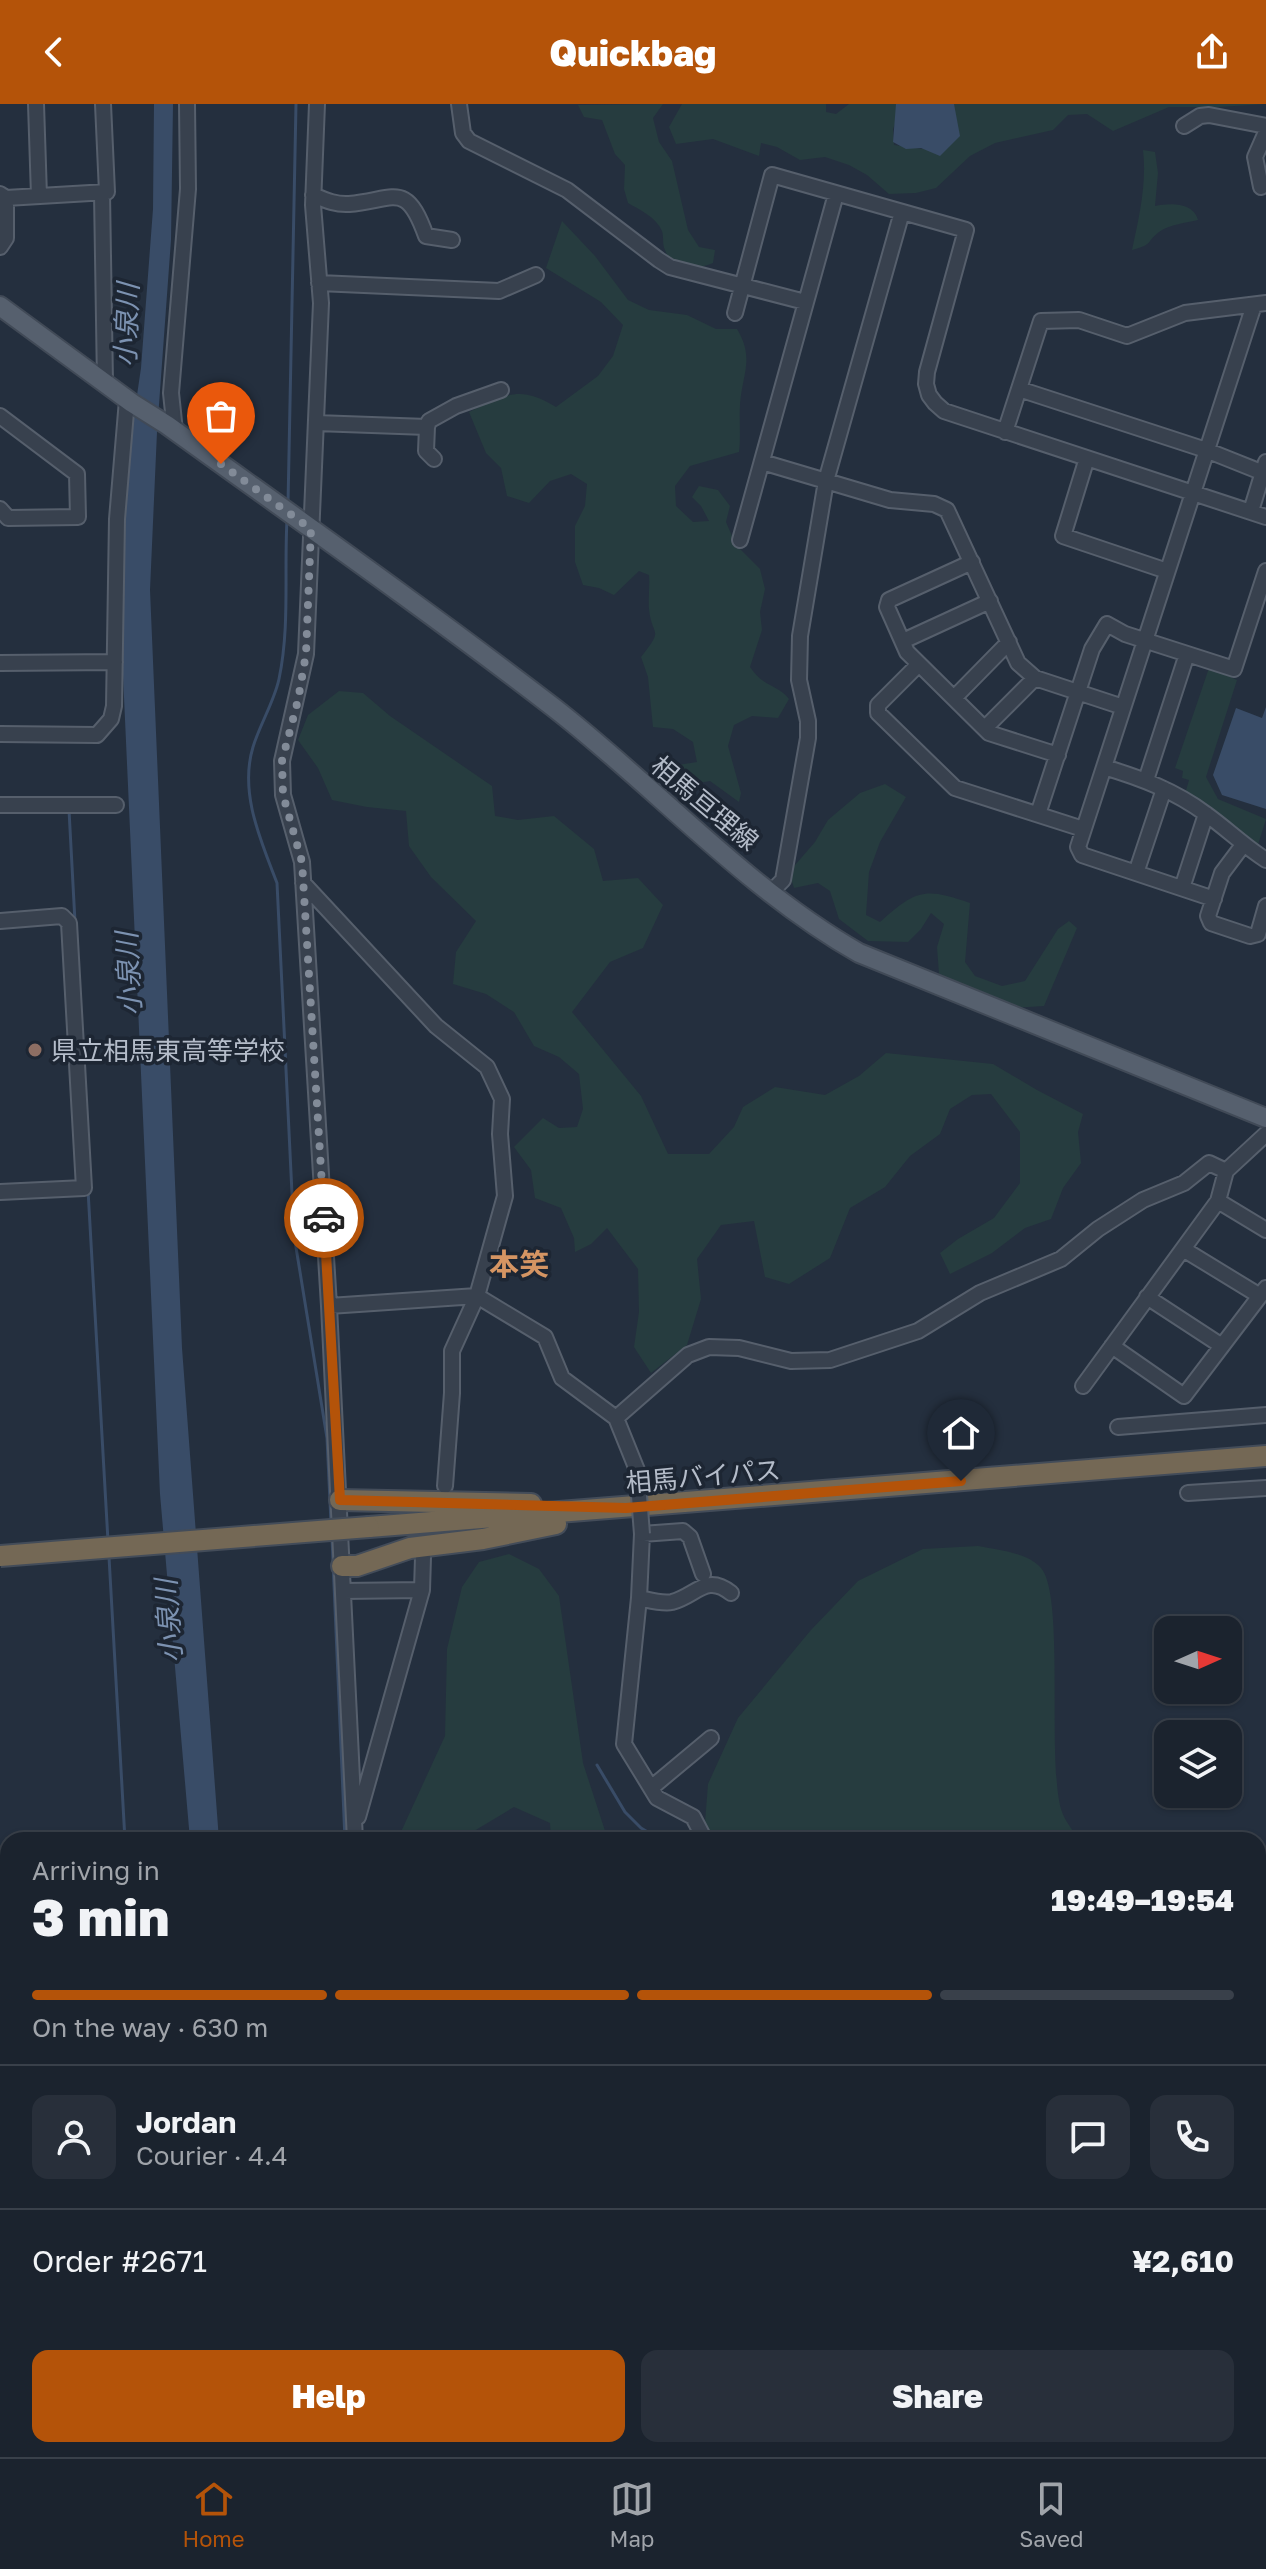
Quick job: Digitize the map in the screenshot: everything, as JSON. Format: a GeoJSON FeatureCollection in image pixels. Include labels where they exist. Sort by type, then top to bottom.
{"type":"FeatureCollection","features":[{"type":"Feature","properties":{"kind":"highway","name":"相馬バイパス"},"geometry":{"type":"LineString","coordinates":[[0,1556],[1266,1456]]}},
{"type":"Feature","properties":{"kind":"highway"},"geometry":{"type":"LineString","coordinates":[[340,1500],[626,1508]]}},
{"type":"Feature","properties":{"kind":"highway"},"geometry":{"type":"LineString","coordinates":[[342,1566],[357,1566],[410,1548],[483,1539],[626,1508]]}},
{"type":"Feature","properties":{"kind":"main road","name":"相馬亘理線"},"geometry":{"type":"LineString","coordinates":[[0,306],[554,708],[770,893],[822,932],[859,953],[1266,1118]]}},
{"type":"Feature","properties":{"kind":"street"},"geometry":{"type":"LineString","coordinates":[[36,104],[39,196]]}},
{"type":"Feature","properties":{"kind":"street"},"geometry":{"type":"LineString","coordinates":[[0,247],[6,238],[3,196],[107,192],[103,104]]}},
{"type":"Feature","properties":{"kind":"street"},"geometry":{"type":"LineString","coordinates":[[171,428],[171,393],[188,189],[187,104]]}},
{"type":"Feature","properties":{"kind":"street"},"geometry":{"type":"LineString","coordinates":[[317,104],[313,195],[321,303],[306,654],[282,761],[283,795],[302,862],[340,1500],[355,1832]]}},
{"type":"Feature","properties":{"kind":"street"},"geometry":{"type":"LineString","coordinates":[[459,104],[463,133],[469,141],[567,190],[670,267],[805,302]]}},
{"type":"Feature","properties":{"kind":"street"},"geometry":{"type":"LineString","coordinates":[[1184,126],[1200,116],[1209,115],[1266,126]]}},
{"type":"Feature","properties":{"kind":"street"},"geometry":{"type":"LineString","coordinates":[[1261,187],[1255,157],[1266,132]]}},
{"type":"Feature","properties":{"kind":"street"},"geometry":{"type":"LineString","coordinates":[[735,313],[772,175],[966,230],[927,372],[926,384],[935,403],[944,411],[1266,517]]}},
{"type":"Feature","properties":{"kind":"street"},"geometry":{"type":"LineString","coordinates":[[102,193],[105,383]]}},
{"type":"Feature","properties":{"kind":"street"},"geometry":{"type":"LineString","coordinates":[[740,540],[836,194]]}},
{"type":"Feature","properties":{"kind":"street"},"geometry":{"type":"LineString","coordinates":[[313,195],[331,203],[347,205],[399,196],[408,201],[417,213],[426,236],[452,240]]}},
{"type":"Feature","properties":{"kind":"street"},"geometry":{"type":"LineString","coordinates":[[770,893],[783,880],[808,738],[808,721],[799,680],[800,636],[826,481],[902,212]]}},
{"type":"Feature","properties":{"kind":"street"},"geometry":{"type":"LineString","coordinates":[[319,283],[499,291],[536,275]]}},
{"type":"Feature","properties":{"kind":"street"},"geometry":{"type":"LineString","coordinates":[[1005,432],[1041,321],[1079,320],[1127,336],[1185,313],[1260,304],[1206,450],[1078,847],[1082,855],[1214,899]]}},
{"type":"Feature","properties":{"kind":"street"},"geometry":{"type":"LineString","coordinates":[[1019,389],[1265,470],[1251,511]]}},
{"type":"Feature","properties":{"kind":"street"},"geometry":{"type":"LineString","coordinates":[[434,459],[426,451],[429,421],[456,406],[501,390]]}},
{"type":"Feature","properties":{"kind":"street"},"geometry":{"type":"LineString","coordinates":[[0,734],[97,735],[111,719],[114,706],[117,519],[130,401]]}},
{"type":"Feature","properties":{"kind":"street"},"geometry":{"type":"LineString","coordinates":[[0,416],[77,474],[78,517],[8,518],[0,509]]}},
{"type":"Feature","properties":{"kind":"street"},"geometry":{"type":"LineString","coordinates":[[316,423],[427,427]]}},
{"type":"Feature","properties":{"kind":"street"},"geometry":{"type":"LineString","coordinates":[[1087,458],[1063,536],[1167,571]]}},
{"type":"Feature","properties":{"kind":"street"},"geometry":{"type":"LineString","coordinates":[[762,462],[890,500],[941,506],[952,516],[1018,663],[1035,678],[1123,707]]}},
{"type":"Feature","properties":{"kind":"street"},"geometry":{"type":"LineString","coordinates":[[972,562],[889,600],[887,607],[907,652],[989,733],[1058,755]]}},
{"type":"Feature","properties":{"kind":"street"},"geometry":{"type":"LineString","coordinates":[[1038,814],[1092,649],[1107,624],[1125,634],[1234,669],[1266,571]]}},
{"type":"Feature","properties":{"kind":"street"},"geometry":{"type":"LineString","coordinates":[[903,641],[990,601]]}},
{"type":"Feature","properties":{"kind":"street"},"geometry":{"type":"LineString","coordinates":[[954,698],[1009,642]]}},
{"type":"Feature","properties":{"kind":"street"},"geometry":{"type":"LineString","coordinates":[[1146,780],[1187,654]]}},
{"type":"Feature","properties":{"kind":"street"},"geometry":{"type":"LineString","coordinates":[[0,663],[115,662]]}},
{"type":"Feature","properties":{"kind":"street"},"geometry":{"type":"LineString","coordinates":[[919,664],[878,705],[878,713],[955,788],[1083,829]]}},
{"type":"Feature","properties":{"kind":"street"},"geometry":{"type":"LineString","coordinates":[[985,728],[1035,678]]}},
{"type":"Feature","properties":{"kind":"street"},"geometry":{"type":"LineString","coordinates":[[1104,767],[1164,789],[1206,814],[1266,860]]}},
{"type":"Feature","properties":{"kind":"street"},"geometry":{"type":"LineString","coordinates":[[1136,873],[1164,789]]}},
{"type":"Feature","properties":{"kind":"street"},"geometry":{"type":"LineString","coordinates":[[0,805],[116,805]]}},
{"type":"Feature","properties":{"kind":"street"},"geometry":{"type":"LineString","coordinates":[[1182,888],[1206,814]]}},
{"type":"Feature","properties":{"kind":"street"},"geometry":{"type":"LineString","coordinates":[[1243,845],[1222,873],[1208,916],[1211,923],[1250,936],[1258,934],[1266,906]]}},
{"type":"Feature","properties":{"kind":"street"},"geometry":{"type":"LineString","coordinates":[[303,883],[436,1026],[487,1067],[502,1099],[500,1134],[505,1196],[477,1296],[452,1351],[445,1486]]}},
{"type":"Feature","properties":{"kind":"street"},"geometry":{"type":"LineString","coordinates":[[0,921],[62,916],[69,923],[84,1188],[0,1192]]}},
{"type":"Feature","properties":{"kind":"street"},"geometry":{"type":"LineString","coordinates":[[1083,1386],[1218,1201],[1226,1171],[1266,1134]]}},
{"type":"Feature","properties":{"kind":"street"},"geometry":{"type":"LineString","coordinates":[[616,1418],[688,1355],[709,1347],[739,1348],[791,1361],[830,1360],[918,1331],[980,1293],[1061,1259],[1098,1229],[1143,1200],[1184,1183],[1209,1163],[1226,1171]]}},
{"type":"Feature","properties":{"kind":"street"},"geometry":{"type":"LineString","coordinates":[[1218,1201],[1266,1230]]}},
{"type":"Feature","properties":{"kind":"street"},"geometry":{"type":"LineString","coordinates":[[1183,1249],[1263,1292],[1184,1396]]}},
{"type":"Feature","properties":{"kind":"street"},"geometry":{"type":"LineString","coordinates":[[329,1306],[477,1296],[545,1337],[562,1378],[616,1418],[637,1470],[642,1534],[639,1598],[624,1744],[657,1798],[693,1817],[701,1832]]}},
{"type":"Feature","properties":{"kind":"street"},"geometry":{"type":"LineString","coordinates":[[1147,1297],[1222,1346]]}},
{"type":"Feature","properties":{"kind":"street"},"geometry":{"type":"LineString","coordinates":[[1112,1346],[1190,1399],[1191,1421]]}},
{"type":"Feature","properties":{"kind":"street"},"geometry":{"type":"LineString","coordinates":[[1118,1427],[1266,1415]]}},
{"type":"Feature","properties":{"kind":"street"},"geometry":{"type":"LineString","coordinates":[[1188,1493],[1266,1488]]}},
{"type":"Feature","properties":{"kind":"street"},"geometry":{"type":"LineString","coordinates":[[642,1534],[683,1531],[690,1537],[703,1574]]}},
{"type":"Feature","properties":{"kind":"street"},"geometry":{"type":"LineString","coordinates":[[356,1832],[422,1590],[423,1557]]}},
{"type":"Feature","properties":{"kind":"street"},"geometry":{"type":"LineString","coordinates":[[639,1598],[672,1602],[710,1584],[721,1585],[731,1593]]}},
{"type":"Feature","properties":{"kind":"street"},"geometry":{"type":"LineString","coordinates":[[343,1591],[422,1590]]}},
{"type":"Feature","properties":{"kind":"street"},"geometry":{"type":"LineString","coordinates":[[651,1788],[711,1738]]}},
{"type":"Feature","properties":{"kind":"green space"},"geometry":{"type":"Polygon","coordinates":[[[663,104],[653,118],[659,142],[672,161],[688,230],[699,247],[715,250],[713,263],[692,268],[673,262],[664,248],[663,233],[656,222],[628,203],[624,189],[625,165],[615,154],[602,120],[584,117],[578,105],[663,104]]]}},
{"type":"Feature","properties":{"kind":"green space"},"geometry":{"type":"Polygon","coordinates":[[[682,104],[826,104],[826,112],[836,114],[849,104],[903,104],[893,129],[894,145],[931,150],[948,148],[956,126],[953,104],[1266,104],[1169,107],[1113,131],[1087,114],[1068,115],[1053,130],[995,143],[970,156],[936,188],[916,193],[889,194],[867,175],[825,157],[800,160],[777,147],[761,143],[759,156],[713,139],[676,144],[669,127],[682,104]]]}},
{"type":"Feature","properties":{"kind":"green space"},"geometry":{"type":"Polygon","coordinates":[[[1143,150],[1155,152],[1158,173],[1155,206],[1174,204],[1186,207],[1198,220],[1163,229],[1147,245],[1132,250],[1143,188],[1143,150]]]}},
{"type":"Feature","properties":{"kind":"green space"},"geometry":{"type":"Polygon","coordinates":[[[562,221],[595,256],[628,300],[649,310],[687,315],[716,329],[737,329],[745,349],[739,452],[690,466],[675,486],[676,506],[693,522],[709,521],[692,497],[699,486],[718,490],[730,506],[726,522],[736,545],[760,569],[765,589],[760,612],[762,630],[750,667],[760,679],[789,699],[778,718],[752,716],[734,725],[728,746],[741,793],[739,802],[710,781],[689,785],[670,773],[678,765],[697,762],[693,742],[673,729],[653,727],[648,677],[641,657],[655,636],[649,609],[649,575],[639,571],[614,595],[583,585],[575,562],[575,526],[585,506],[587,484],[571,474],[550,481],[529,503],[507,496],[501,468],[486,453],[469,412],[512,394],[532,396],[556,407],[598,376],[613,356],[623,325],[601,302],[546,268],[562,221]]]}},
{"type":"Feature","properties":{"kind":"green space"},"geometry":{"type":"Polygon","coordinates":[[[1209,668],[1237,680],[1206,777],[1218,799],[1266,819],[1257,848],[1185,794],[1189,780],[1182,778],[1183,771],[1175,768],[1209,668]]]}},
{"type":"Feature","properties":{"kind":"green space"},"geometry":{"type":"Polygon","coordinates":[[[339,691],[363,693],[390,716],[492,786],[495,816],[518,820],[554,816],[594,849],[603,881],[638,878],[663,905],[643,948],[610,962],[572,1012],[641,1096],[668,1154],[709,1154],[734,1127],[743,1107],[775,1087],[825,1095],[859,1076],[886,1053],[993,1064],[1083,1114],[1078,1132],[1081,1163],[1063,1188],[1051,1219],[1025,1228],[992,1253],[950,1274],[940,1253],[994,1218],[1020,1183],[1020,1132],[991,1094],[972,1095],[950,1109],[940,1134],[910,1156],[885,1187],[850,1208],[830,1258],[789,1284],[765,1277],[754,1221],[721,1225],[697,1259],[701,1299],[687,1345],[651,1373],[634,1347],[639,1312],[638,1269],[607,1228],[591,1244],[575,1252],[574,1238],[561,1208],[535,1198],[531,1170],[514,1147],[543,1118],[559,1128],[577,1127],[583,1109],[579,1074],[559,1057],[534,1046],[514,1012],[486,994],[453,984],[456,952],[476,921],[431,877],[409,846],[406,811],[332,800],[318,768],[298,740],[308,715],[339,691]]]}},
{"type":"Feature","properties":{"kind":"green space"},"geometry":{"type":"Polygon","coordinates":[[[885,784],[906,797],[880,842],[869,872],[866,915],[880,922],[903,903],[921,894],[942,895],[970,903],[965,962],[975,976],[1002,986],[1025,981],[1058,929],[1069,921],[1077,928],[1044,1006],[1013,1008],[939,974],[937,947],[944,924],[931,913],[908,942],[868,941],[839,919],[830,891],[818,883],[794,888],[789,872],[815,842],[828,820],[860,793],[885,784]]]}},
{"type":"Feature","properties":{"kind":"green space"},"geometry":{"type":"Polygon","coordinates":[[[978,1546],[1011,1552],[1028,1558],[1041,1568],[1048,1584],[1052,1610],[1057,1785],[1062,1813],[1074,1832],[708,1832],[705,1823],[708,1784],[738,1718],[811,1630],[858,1581],[923,1549],[978,1546]]]}},
{"type":"Feature","properties":{"kind":"green space"},"geometry":{"type":"Polygon","coordinates":[[[509,1554],[539,1569],[559,1596],[583,1763],[605,1832],[551,1832],[550,1823],[514,1807],[472,1832],[401,1832],[445,1736],[447,1649],[462,1587],[479,1562],[509,1554]]]}},
{"type":"Feature","properties":{"kind":"water"},"geometry":{"type":"Polygon","coordinates":[[[154,104],[173,104],[171,240],[157,432],[150,590],[182,1348],[218,1832],[189,1832],[160,1494],[123,675],[122,548],[132,429],[141,368],[153,209],[154,104]]]}},
{"type":"Feature","properties":{"kind":"water"},"geometry":{"type":"Polygon","coordinates":[[[896,104],[954,104],[960,136],[940,156],[921,148],[906,149],[893,142],[896,104]]]}},
{"type":"Feature","properties":{"kind":"water"},"geometry":{"type":"Polygon","coordinates":[[[1266,707],[1266,809],[1222,795],[1213,775],[1236,708],[1262,718],[1266,707]]]}},
{"type":"Feature","properties":{"kind":"waterway"},"geometry":{"type":"LineString","coordinates":[[288,504],[296,104]]}},
{"type":"Feature","properties":{"kind":"waterway"},"geometry":{"type":"LineString","coordinates":[[287,520],[286,620],[282,659],[277,688],[253,747],[249,782],[254,816],[277,883],[294,1235],[327,1438],[331,1523]]}},
{"type":"Feature","properties":{"kind":"waterway"},"geometry":{"type":"LineString","coordinates":[[69,810],[75,922]]}},
{"type":"Feature","properties":{"kind":"waterway"},"geometry":{"type":"LineString","coordinates":[[88,1190],[108,1541]]}},
{"type":"Feature","properties":{"kind":"waterway"},"geometry":{"type":"LineString","coordinates":[[332,1538],[345,1832]]}},
{"type":"Feature","properties":{"kind":"waterway"},"geometry":{"type":"LineString","coordinates":[[109,1557],[125,1832]]}},
{"type":"Feature","properties":{"kind":"waterway"},"geometry":{"type":"LineString","coordinates":[[597,1765],[625,1812],[648,1832]]}},
{"type":"Feature","properties":{"kind":"way so far"},"geometry":{"type":"LineString","coordinates":[[221,464],[311,529],[306,654],[282,761],[283,795],[302,862],[324,1218]]}},
{"type":"Feature","properties":{"kind":"place","name":"県立相馬東高等学校"},"geometry":{"type":"Point","coordinates":[35,1050]}},
{"type":"Feature","properties":{"kind":"district","name":"本笑"},"geometry":{"type":"Point","coordinates":[519,1264]}},
{"type":"Feature","properties":{"kind":"route"},"geometry":{"type":"LineString","coordinates":[[324,1218],[340,1500],[626,1508],[961,1481]]}},
{"type":"Feature","properties":{"kind":"water label","name":"小泉川"},"geometry":{"type":"Point","coordinates":[126,325]}},
{"type":"Feature","properties":{"kind":"water label","name":"小泉川"},"geometry":{"type":"Point","coordinates":[128,974]}},
{"type":"Feature","properties":{"kind":"water label","name":"小泉川"},"geometry":{"type":"Point","coordinates":[168,1621]}}]}
